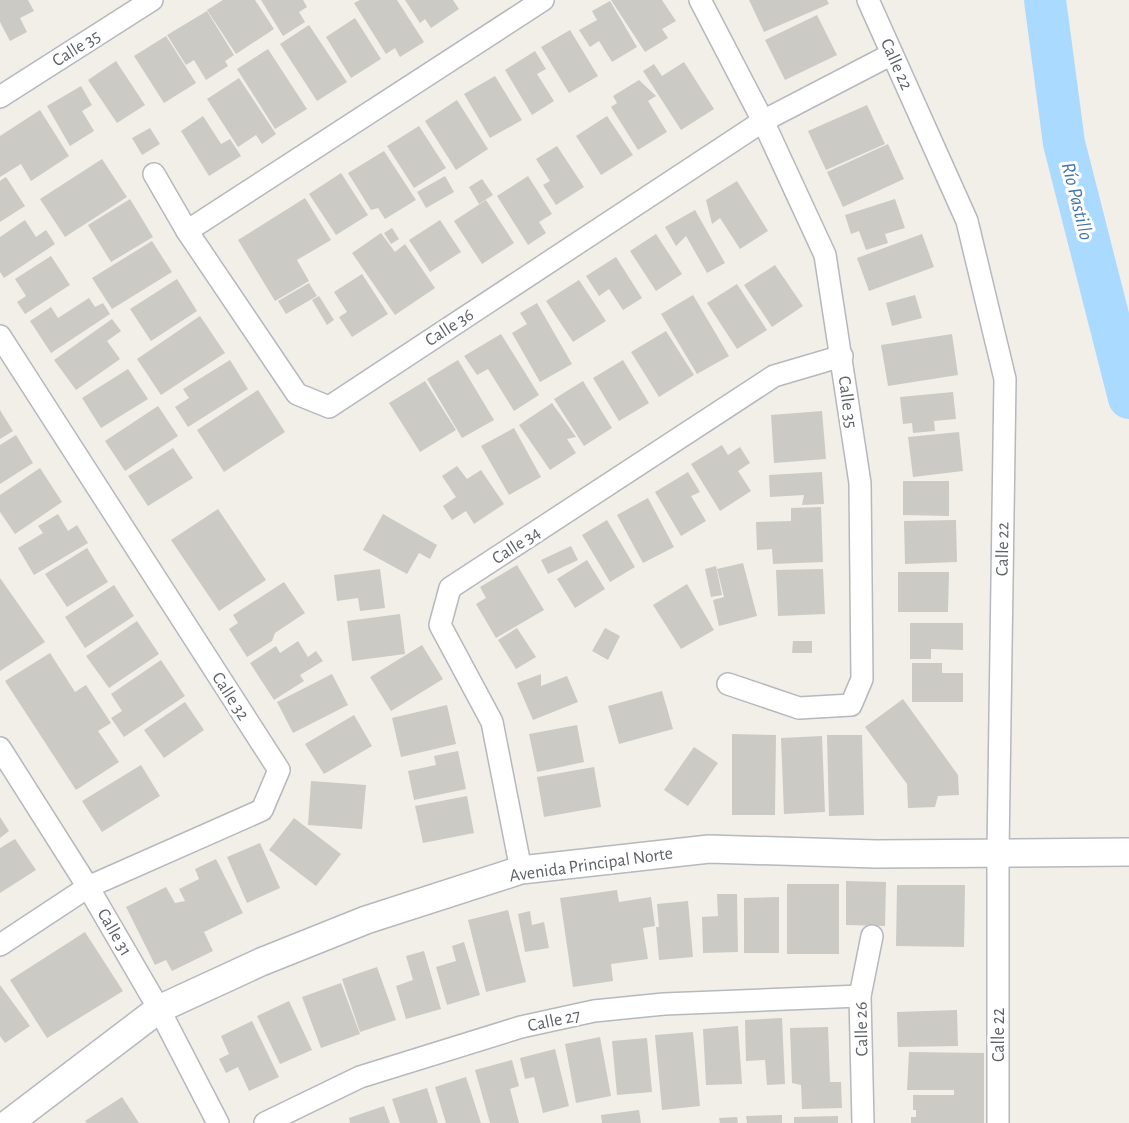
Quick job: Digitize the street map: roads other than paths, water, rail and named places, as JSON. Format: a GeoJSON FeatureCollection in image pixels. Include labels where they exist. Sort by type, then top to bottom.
{"type":"FeatureCollection","features":[{"type":"Feature","properties":{"kind":"street","name":"Calle 35"},"geometry":{"type":"LineString","coordinates":[[0,97],[152,0]]}},
{"type":"Feature","properties":{"kind":"street"},"geometry":{"type":"LineString","coordinates":[[187,231],[543,0]]}},
{"type":"Feature","properties":{"kind":"street","name":"Calle 35"},"geometry":{"type":"LineString","coordinates":[[700,0],[763,121],[825,255],[860,483],[862,679],[851,705],[799,708],[728,684]]}},
{"type":"Feature","properties":{"kind":"street","name":"Calle 22"},"geometry":{"type":"LineString","coordinates":[[868,0],[967,221],[1005,379],[998,852],[998,1123]]}},
{"type":"Feature","properties":{"kind":"street"},"geometry":{"type":"LineString","coordinates":[[763,121],[892,54]]}},
{"type":"Feature","properties":{"kind":"street","name":"Calle 36"},"geometry":{"type":"LineString","coordinates":[[154,174],[187,231],[297,394],[329,406],[763,121]]}},
{"type":"Feature","properties":{"kind":"street","name":"Calle 32"},"geometry":{"type":"LineString","coordinates":[[0,336],[279,770],[262,810],[88,887],[0,945]]}},
{"type":"Feature","properties":{"kind":"street","name":"Calle 34"},"geometry":{"type":"LineString","coordinates":[[521,870],[492,722],[440,625],[450,588],[774,376],[842,356]]}},
{"type":"Feature","properties":{"kind":"street","name":"Calle 31"},"geometry":{"type":"LineString","coordinates":[[0,748],[88,887],[159,1009],[218,1123]]}},
{"type":"Feature","properties":{"kind":"street","name":"Avenida Principal Norte"},"geometry":{"type":"LineString","coordinates":[[9,1123],[159,1009],[261,962],[366,920],[521,870],[709,849],[876,854],[1129,852]]}},
{"type":"Feature","properties":{"kind":"street","name":"Calle 26"},"geometry":{"type":"LineString","coordinates":[[863,1123],[860,996],[872,936]]}},
{"type":"Feature","properties":{"kind":"street","name":"Calle 27"},"geometry":{"type":"LineString","coordinates":[[265,1123],[360,1077],[520,1027],[594,1011],[664,1004],[860,996]]}},
{"type":"Feature","properties":{"kind":"waterway","name":"Río Pastillo"},"geometry":{"type":"LineString","coordinates":[[1045,0],[1064,143],[1129,398]]}}]}
